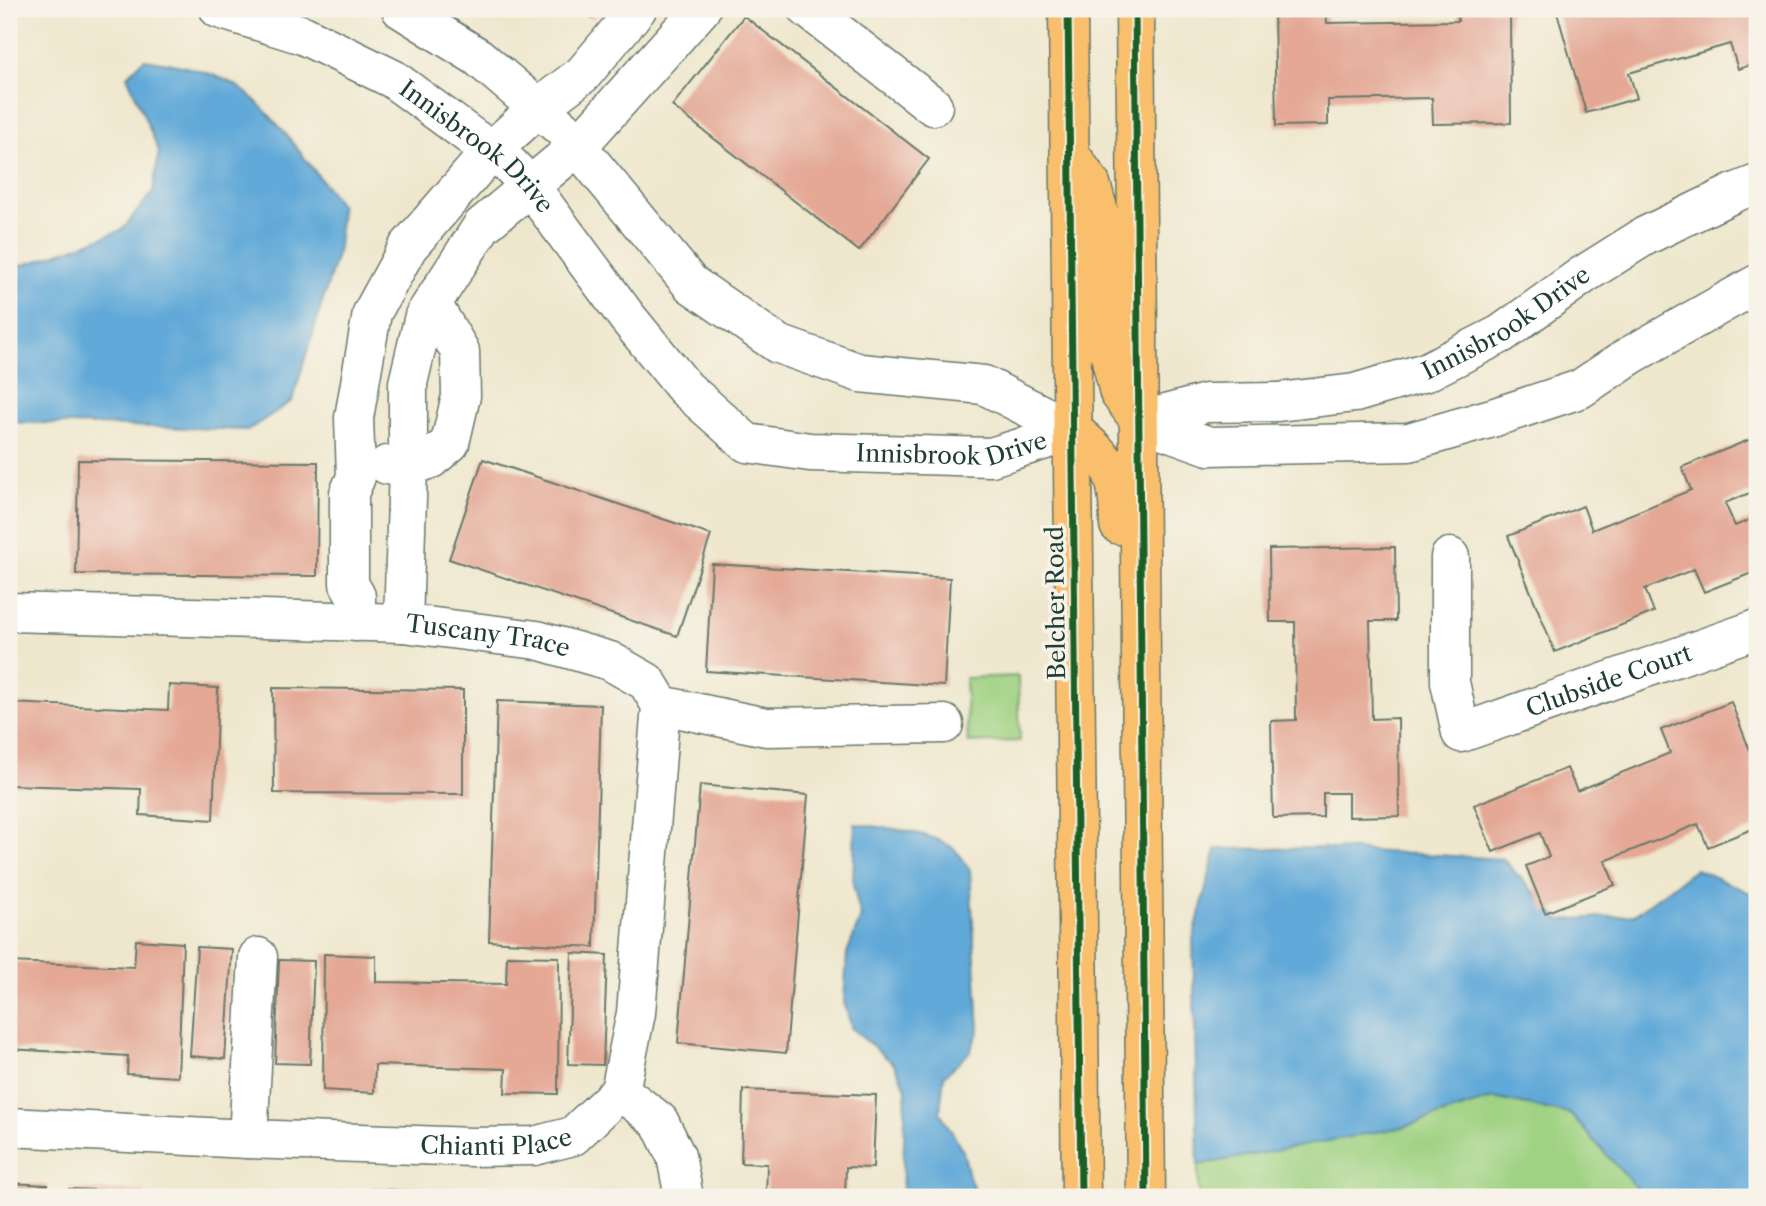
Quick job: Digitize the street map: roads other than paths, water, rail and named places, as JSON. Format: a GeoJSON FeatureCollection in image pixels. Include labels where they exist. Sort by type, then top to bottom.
{"type":"FeatureCollection","features":[{"type":"Feature","properties":{"kind":"main road","name":"Belcher Road"},"geometry":{"type":"LineString","coordinates":[[1068,9],[1081,1197]]}},
{"type":"Feature","properties":{"kind":"main road"},"geometry":{"type":"LineString","coordinates":[[1135,9],[1146,1197]]}},
{"type":"Feature","properties":{"kind":"main road"},"geometry":{"type":"LineString","coordinates":[[1070,154],[1091,184],[1101,219],[1105,335],[1110,363],[1119,393],[1139,421]]}},
{"type":"Feature","properties":{"kind":"main road"},"geometry":{"type":"LineString","coordinates":[[1074,431],[1099,453],[1111,471],[1118,490],[1120,632],[1141,699]]}},
{"type":"Feature","properties":{"kind":"street","name":"Innisbrook Drive"},"geometry":{"type":"LineString","coordinates":[[219,9],[303,35],[393,79],[510,165],[530,186],[602,284],[685,388],[747,443],[810,452],[991,457],[1074,431]]}},
{"type":"Feature","properties":{"kind":"street","name":"Innisbrook Drive"},"geometry":{"type":"LineString","coordinates":[[401,9],[478,57],[564,130],[691,284],[778,344],[860,373],[985,385],[1074,431]]}},
{"type":"Feature","properties":{"kind":"street"},"geometry":{"type":"LineString","coordinates":[[356,609],[349,584],[349,493],[355,470],[354,418],[372,313],[408,247],[491,151],[538,108],[583,74],[637,9]]}},
{"type":"Feature","properties":{"kind":"street"},"geometry":{"type":"LineString","coordinates":[[403,623],[408,383],[424,316],[482,226],[577,147],[672,26],[701,9]]}},
{"type":"Feature","properties":{"kind":"street"},"geometry":{"type":"LineString","coordinates":[[808,9],[933,106]]}},
{"type":"Feature","properties":{"kind":"street","name":"Innisbrook Drive"},"geometry":{"type":"LineString","coordinates":[[1139,421],[1206,403],[1278,402],[1355,393],[1426,372],[1501,334],[1583,275],[1645,236],[1757,184]]}},
{"type":"Feature","properties":{"kind":"street"},"geometry":{"type":"LineString","coordinates":[[1139,421],[1209,446],[1409,442],[1580,389],[1631,355],[1757,284]]}},
{"type":"Feature","properties":{"kind":"street"},"geometry":{"type":"LineString","coordinates":[[355,470],[408,467],[431,459],[450,443],[461,396],[460,351],[432,303]]}},
{"type":"Feature","properties":{"kind":"street","name":"Clubside Court"},"geometry":{"type":"LineString","coordinates":[[1450,557],[1450,682],[1461,733],[1757,629]]}},
{"type":"Feature","properties":{"kind":"street","name":"Tuscany Trace"},"geometry":{"type":"LineString","coordinates":[[9,612],[356,609],[403,623],[537,640],[610,661],[647,682],[661,705]]}},
{"type":"Feature","properties":{"kind":"street"},"geometry":{"type":"LineString","coordinates":[[684,1197],[676,1156],[659,1121],[620,1091],[636,1013],[661,705],[766,727],[944,724]]}},
{"type":"Feature","properties":{"kind":"street"},"geometry":{"type":"LineString","coordinates":[[248,1139],[258,957]]}},
{"type":"Feature","properties":{"kind":"street","name":"Chianti Place"},"geometry":{"type":"LineString","coordinates":[[9,1127],[248,1139],[472,1147],[534,1146],[573,1136],[620,1091]]}},
{"type":"Feature","properties":{"kind":"water"},"geometry":{"type":"Polygon","coordinates":[[[144,59],[207,73],[242,90],[273,119],[341,206],[338,251],[292,401],[248,430],[9,422],[9,268],[37,261],[122,230],[153,192],[159,151],[127,76],[144,59]]]}},
{"type":"Feature","properties":{"kind":"water"},"geometry":{"type":"Polygon","coordinates":[[[855,824],[903,830],[938,840],[955,850],[970,870],[979,1030],[970,1052],[944,1076],[940,1112],[963,1151],[970,1180],[978,1197],[902,1197],[906,1088],[894,1064],[852,1029],[844,1002],[847,953],[861,917],[853,885],[855,824]]]}},
{"type":"Feature","properties":{"kind":"water"},"geometry":{"type":"Polygon","coordinates":[[[1319,848],[1503,859],[1560,920],[1634,915],[1696,869],[1757,896],[1757,1197],[1642,1197],[1570,1114],[1494,1098],[1403,1127],[1198,1165],[1193,939],[1216,849],[1319,848]]]}}]}
